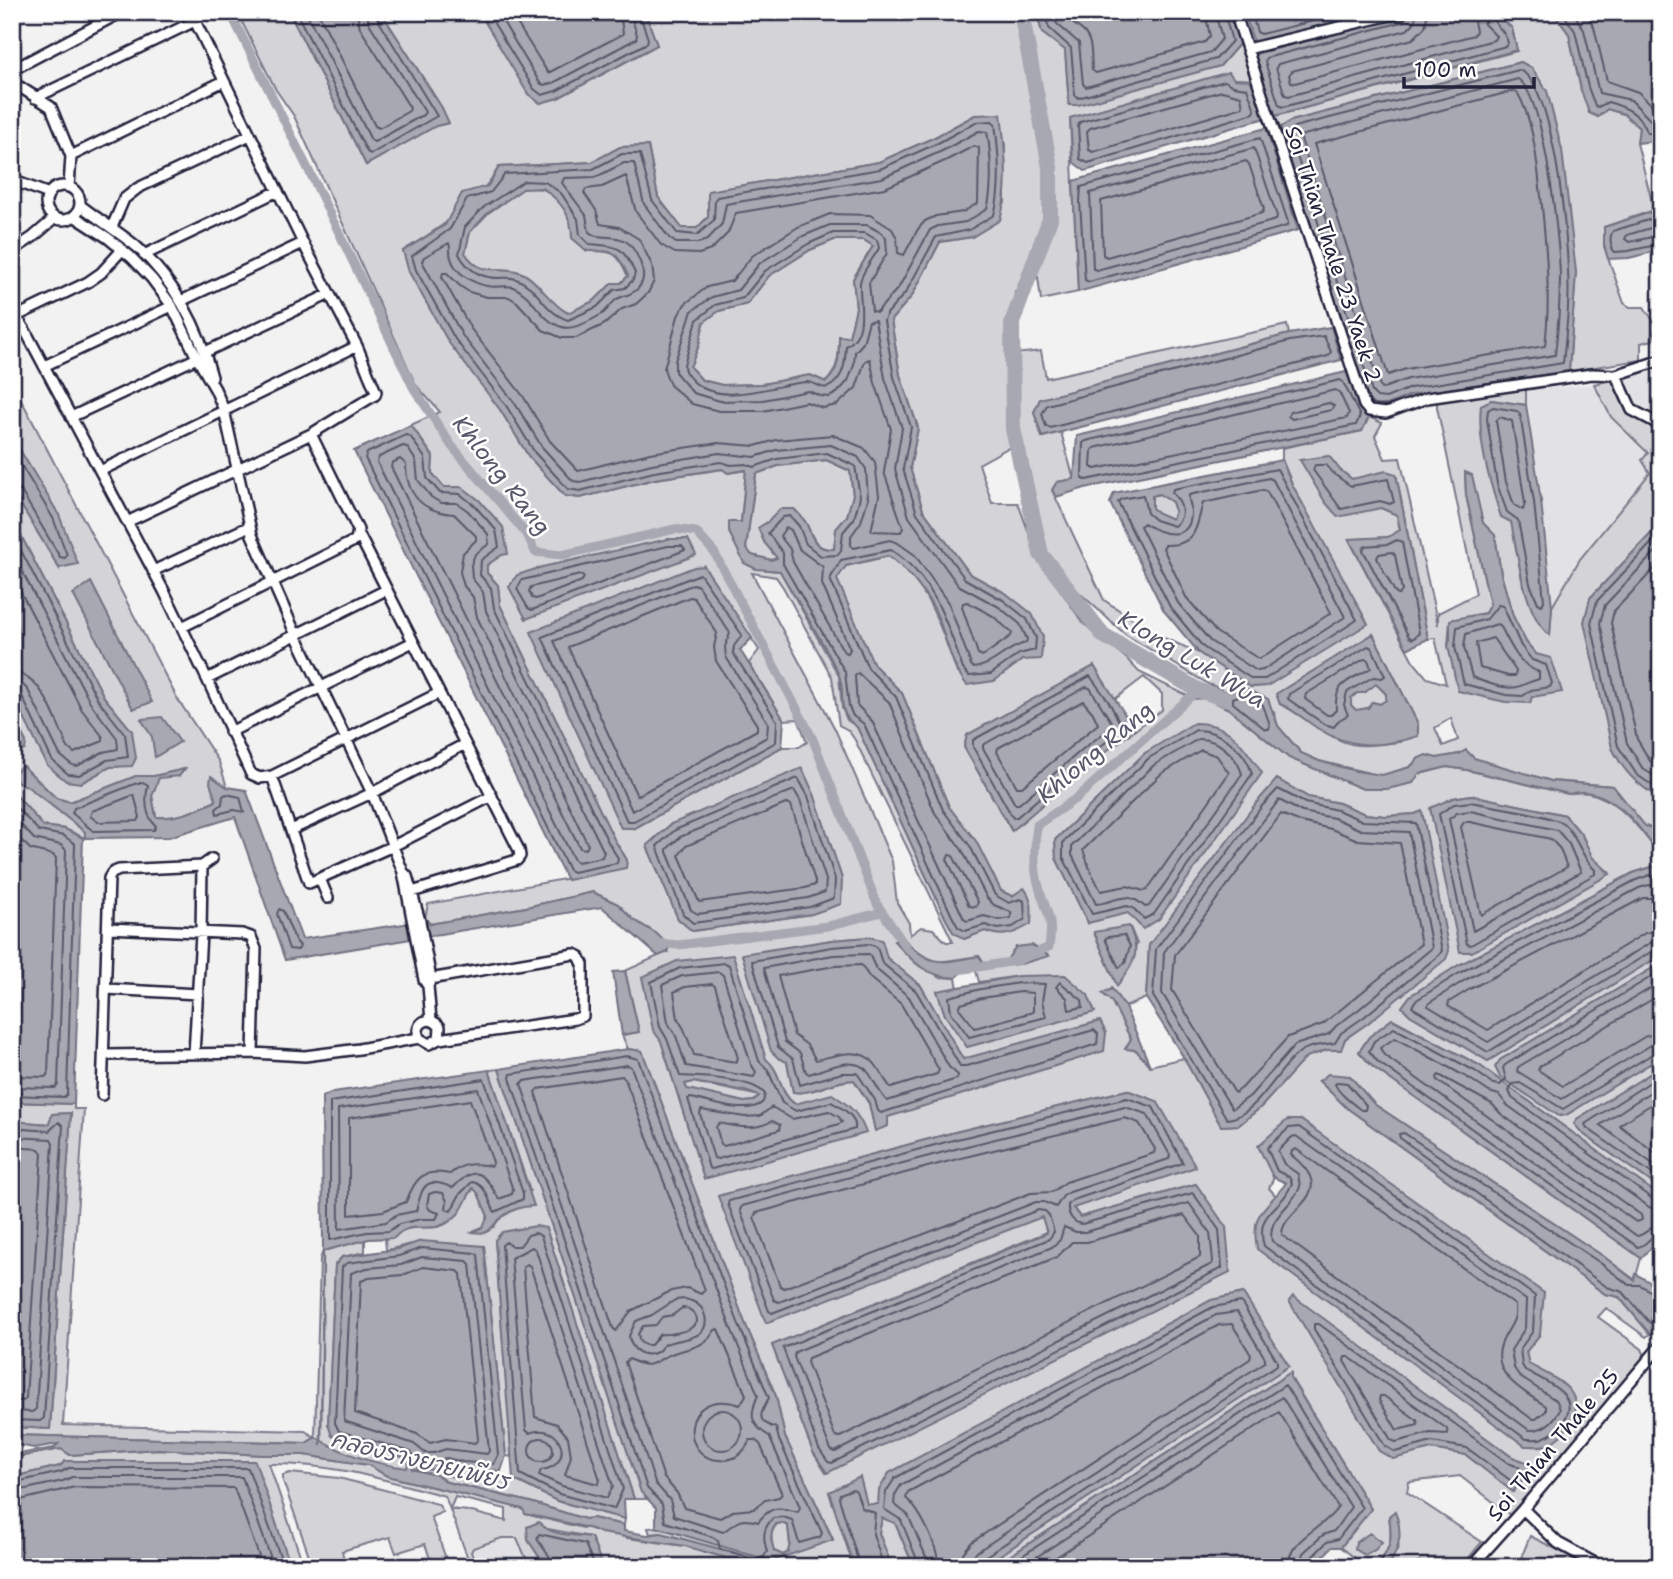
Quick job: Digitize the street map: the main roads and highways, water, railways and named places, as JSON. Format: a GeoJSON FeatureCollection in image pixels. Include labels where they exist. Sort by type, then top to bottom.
{"type":"FeatureCollection","features":[{"type":"Feature","properties":{"kind":"water"},"geometry":{"type":"Polygon","coordinates":[[[289,12],[381,12],[449,123],[436,126],[366,165],[289,12]]]}},
{"type":"Feature","properties":{"kind":"water"},"geometry":{"type":"Polygon","coordinates":[[[479,12],[645,12],[657,45],[558,98],[540,103],[528,94],[479,12]]]}},
{"type":"Feature","properties":{"kind":"water"},"geometry":{"type":"Polygon","coordinates":[[[1037,12],[1230,12],[1240,43],[1220,66],[1078,105],[1069,105],[1065,50],[1042,33],[1037,12]]]}},
{"type":"Feature","properties":{"kind":"water"},"geometry":{"type":"Polygon","coordinates":[[[1244,12],[1379,12],[1254,43],[1244,12]]]}},
{"type":"Feature","properties":{"kind":"water"},"geometry":{"type":"Polygon","coordinates":[[[1413,12],[1498,12],[1498,16],[1512,28],[1517,50],[1275,116],[1255,54],[1413,12]]]}},
{"type":"Feature","properties":{"kind":"water"},"geometry":{"type":"Polygon","coordinates":[[[1553,12],[1661,12],[1661,140],[1637,143],[1639,128],[1624,114],[1607,109],[1598,117],[1589,113],[1581,90],[1569,34],[1553,12]]]}},
{"type":"Feature","properties":{"kind":"water"},"geometry":{"type":"Polygon","coordinates":[[[1521,62],[1532,68],[1547,91],[1562,150],[1576,272],[1569,371],[1411,395],[1387,405],[1374,405],[1366,397],[1280,128],[1291,121],[1521,62]]]}},
{"type":"Feature","properties":{"kind":"water"},"geometry":{"type":"Polygon","coordinates":[[[1229,72],[1234,79],[1252,80],[1265,118],[1085,171],[1073,162],[1070,118],[1229,72]]]}},
{"type":"Feature","properties":{"kind":"water"},"geometry":{"type":"Polygon","coordinates":[[[1001,114],[1006,180],[1000,220],[972,237],[940,242],[912,296],[891,320],[900,375],[918,428],[910,468],[923,510],[970,574],[1007,594],[1032,614],[1043,637],[1041,659],[1022,660],[994,681],[967,685],[953,660],[933,607],[916,582],[895,561],[888,556],[846,566],[837,579],[874,665],[902,693],[949,807],[976,841],[1001,891],[1012,896],[1024,888],[1029,896],[1031,924],[1009,934],[998,935],[985,931],[964,939],[953,932],[946,919],[857,727],[845,714],[841,681],[818,634],[780,571],[756,569],[744,563],[729,532],[729,522],[741,522],[746,470],[728,473],[722,469],[655,479],[580,498],[565,496],[529,457],[501,411],[449,343],[409,272],[403,251],[445,225],[462,193],[488,186],[499,167],[592,162],[620,147],[648,146],[658,197],[682,228],[697,228],[708,217],[708,191],[879,162],[935,137],[975,115],[1001,114]],[[543,188],[523,189],[488,213],[470,232],[465,253],[477,266],[516,271],[530,278],[568,313],[594,301],[612,283],[621,283],[628,276],[621,261],[614,254],[587,251],[572,238],[570,222],[564,210],[543,188]],[[834,240],[810,250],[769,276],[747,304],[719,311],[704,322],[690,367],[702,380],[722,385],[762,384],[810,375],[826,382],[831,377],[838,361],[839,336],[849,337],[856,308],[853,279],[873,246],[864,240],[834,240]],[[826,460],[778,466],[756,474],[746,548],[752,555],[771,560],[777,558],[764,542],[758,528],[780,509],[794,509],[805,521],[818,545],[834,549],[836,529],[847,516],[853,495],[850,471],[826,460]]]}},
{"type":"Feature","properties":{"kind":"water"},"geometry":{"type":"Polygon","coordinates":[[[1266,128],[1298,230],[1078,292],[1073,181],[1266,128]]]}},
{"type":"Feature","properties":{"kind":"water"},"geometry":{"type":"Polygon","coordinates":[[[1661,209],[1661,250],[1629,258],[1608,259],[1604,245],[1604,227],[1661,209]]]}},
{"type":"Feature","properties":{"kind":"water"},"geometry":{"type":"Polygon","coordinates":[[[1331,327],[1341,360],[1042,437],[1034,412],[1040,399],[1289,334],[1331,327]]]}},
{"type":"Feature","properties":{"kind":"water"},"geometry":{"type":"Polygon","coordinates":[[[1346,372],[1369,417],[1362,431],[1085,488],[1056,497],[1052,490],[1057,482],[1074,479],[1077,436],[1346,372]]]}},
{"type":"Feature","properties":{"kind":"water"},"geometry":{"type":"Polygon","coordinates":[[[1491,400],[1526,405],[1541,501],[1552,607],[1550,635],[1541,627],[1528,600],[1511,522],[1501,517],[1489,476],[1480,419],[1481,405],[1491,400]]]}},
{"type":"Feature","properties":{"kind":"water"},"geometry":{"type":"Polygon","coordinates":[[[411,425],[433,457],[432,473],[444,487],[462,487],[479,500],[503,527],[508,554],[487,565],[487,573],[498,585],[500,605],[614,839],[627,860],[626,868],[567,880],[354,451],[411,425]]]}},
{"type":"Feature","properties":{"kind":"water"},"geometry":{"type":"Polygon","coordinates":[[[12,437],[59,515],[78,564],[59,568],[12,490],[12,437]]]}},
{"type":"Feature","properties":{"kind":"water"},"geometry":{"type":"Polygon","coordinates":[[[1329,456],[1340,470],[1352,479],[1386,471],[1396,474],[1428,639],[1407,649],[1349,539],[1388,537],[1400,530],[1397,515],[1381,508],[1338,517],[1325,502],[1300,460],[1329,456]]]}},
{"type":"Feature","properties":{"kind":"water"},"geometry":{"type":"Polygon","coordinates":[[[1282,460],[1292,484],[1368,624],[1267,686],[1251,687],[1199,653],[1164,611],[1110,503],[1114,493],[1282,460]],[[1159,494],[1152,496],[1152,508],[1172,519],[1175,511],[1172,502],[1159,494]]]}},
{"type":"Feature","properties":{"kind":"water"},"geometry":{"type":"Polygon","coordinates":[[[1465,472],[1472,475],[1483,523],[1495,535],[1501,574],[1513,616],[1526,642],[1536,654],[1551,658],[1562,692],[1532,697],[1530,703],[1505,702],[1458,691],[1448,646],[1450,620],[1485,613],[1490,604],[1466,495],[1465,472]]]}},
{"type":"Feature","properties":{"kind":"water"},"geometry":{"type":"Polygon","coordinates":[[[12,518],[104,697],[132,731],[136,758],[132,766],[110,767],[81,783],[66,781],[47,765],[12,693],[12,518]]]}},
{"type":"Feature","properties":{"kind":"water"},"geometry":{"type":"Polygon","coordinates":[[[1661,523],[1660,799],[1632,777],[1612,748],[1584,622],[1590,598],[1661,523]]]}},
{"type":"Feature","properties":{"kind":"water"},"geometry":{"type":"Polygon","coordinates":[[[668,539],[688,539],[696,555],[526,619],[509,587],[517,575],[542,567],[668,539]]]}},
{"type":"Feature","properties":{"kind":"water"},"geometry":{"type":"Polygon","coordinates":[[[704,566],[752,638],[740,650],[784,720],[782,747],[635,828],[621,828],[531,632],[694,567],[704,566]]]}},
{"type":"Feature","properties":{"kind":"water"},"geometry":{"type":"Polygon","coordinates":[[[91,582],[152,702],[133,709],[73,594],[91,582]]]}},
{"type":"Feature","properties":{"kind":"water"},"geometry":{"type":"Polygon","coordinates":[[[1373,634],[1418,724],[1418,736],[1379,744],[1342,740],[1329,735],[1280,704],[1276,694],[1373,634]],[[1376,684],[1351,698],[1351,705],[1356,710],[1368,708],[1372,702],[1380,704],[1386,700],[1386,694],[1376,684]]]}},
{"type":"Feature","properties":{"kind":"water"},"geometry":{"type":"Polygon","coordinates":[[[1094,666],[1135,730],[1094,760],[1012,831],[964,747],[967,735],[1094,666]]]}},
{"type":"Feature","properties":{"kind":"water"},"geometry":{"type":"Polygon","coordinates":[[[1211,685],[1227,692],[1242,687],[1268,699],[1278,726],[1301,753],[1356,771],[1382,775],[1410,767],[1426,755],[1437,758],[1466,750],[1474,758],[1551,781],[1613,786],[1645,826],[1661,831],[1661,857],[1644,833],[1622,810],[1610,801],[1584,792],[1569,794],[1447,767],[1419,774],[1413,783],[1387,789],[1363,789],[1289,758],[1229,709],[1206,698],[1204,691],[1211,685]]]}},
{"type":"Feature","properties":{"kind":"water"},"geometry":{"type":"Polygon","coordinates":[[[12,715],[26,742],[25,750],[12,753],[12,715]]]}},
{"type":"Feature","properties":{"kind":"water"},"geometry":{"type":"Polygon","coordinates":[[[162,717],[180,742],[155,757],[152,737],[141,719],[162,717]]]}},
{"type":"Feature","properties":{"kind":"water"},"geometry":{"type":"Polygon","coordinates":[[[1194,723],[1227,731],[1242,745],[1262,773],[1159,919],[1143,929],[1128,913],[1088,923],[1056,858],[1055,840],[1145,753],[1194,723]]]}},
{"type":"Feature","properties":{"kind":"water"},"geometry":{"type":"Polygon","coordinates":[[[22,765],[56,798],[70,802],[136,776],[154,776],[185,769],[179,776],[159,778],[152,796],[156,817],[180,815],[216,801],[210,783],[211,776],[227,787],[246,790],[302,939],[404,924],[425,918],[430,924],[593,892],[618,904],[634,920],[657,934],[668,945],[668,952],[658,956],[602,907],[285,960],[235,817],[169,837],[85,838],[85,832],[27,786],[12,779],[12,771],[17,771],[22,765]]]}},
{"type":"Feature","properties":{"kind":"water"},"geometry":{"type":"Polygon","coordinates":[[[802,768],[814,794],[842,879],[841,904],[812,914],[692,931],[678,919],[647,846],[671,824],[802,768]]]}},
{"type":"Feature","properties":{"kind":"water"},"geometry":{"type":"Polygon","coordinates":[[[1277,779],[1308,797],[1339,803],[1365,814],[1386,816],[1422,811],[1449,951],[1446,959],[1345,1039],[1341,1050],[1327,1050],[1306,1057],[1261,1107],[1239,1125],[1221,1126],[1184,1058],[1146,998],[1149,945],[1277,779]]]}},
{"type":"Feature","properties":{"kind":"water"},"geometry":{"type":"Polygon","coordinates":[[[1471,795],[1565,815],[1582,835],[1592,857],[1610,874],[1472,952],[1460,952],[1430,808],[1453,798],[1471,795]]]}},
{"type":"Feature","properties":{"kind":"water"},"geometry":{"type":"Polygon","coordinates":[[[12,796],[17,796],[43,826],[65,829],[83,838],[74,1104],[12,1102],[12,796]]]}},
{"type":"Feature","properties":{"kind":"water"},"geometry":{"type":"Polygon","coordinates":[[[1655,866],[1661,876],[1661,955],[1488,1061],[1410,1015],[1402,1007],[1410,996],[1457,966],[1633,873],[1655,866]]]}},
{"type":"Feature","properties":{"kind":"water"},"geometry":{"type":"Polygon","coordinates":[[[1129,926],[1135,944],[1134,958],[1117,986],[1094,932],[1129,926]]]}},
{"type":"Feature","properties":{"kind":"water"},"geometry":{"type":"Polygon","coordinates":[[[869,937],[882,940],[887,958],[921,986],[963,1059],[1100,1021],[1106,1033],[1104,1051],[888,1117],[888,1126],[875,1131],[869,1103],[854,1080],[793,1092],[787,1062],[771,1051],[742,954],[869,937]]]}},
{"type":"Feature","properties":{"kind":"water"},"geometry":{"type":"Polygon","coordinates":[[[903,938],[929,959],[946,961],[979,956],[983,962],[962,971],[956,978],[945,977],[914,962],[894,941],[903,938]]]}},
{"type":"Feature","properties":{"kind":"water"},"geometry":{"type":"Polygon","coordinates":[[[1032,945],[1049,956],[1021,964],[1008,958],[1016,947],[1032,945]]]}},
{"type":"Feature","properties":{"kind":"water"},"geometry":{"type":"Polygon","coordinates":[[[733,955],[766,1059],[775,1070],[790,1100],[795,1104],[832,1094],[853,1110],[866,1133],[704,1179],[661,1041],[653,1030],[642,977],[677,961],[733,955]],[[693,1082],[685,1084],[687,1089],[744,1102],[754,1101],[759,1096],[693,1082]]]}},
{"type":"Feature","properties":{"kind":"water"},"geometry":{"type":"Polygon","coordinates":[[[1661,963],[1661,1057],[1566,1115],[1559,1116],[1500,1077],[1495,1067],[1500,1060],[1661,963]]]}},
{"type":"Feature","properties":{"kind":"water"},"geometry":{"type":"Polygon","coordinates":[[[625,971],[639,1032],[622,1035],[613,972],[625,971]]]}},
{"type":"Feature","properties":{"kind":"water"},"geometry":{"type":"Polygon","coordinates":[[[1065,975],[1088,995],[1095,1012],[967,1047],[945,1015],[937,991],[1019,976],[1065,975]]]}},
{"type":"Feature","properties":{"kind":"water"},"geometry":{"type":"Polygon","coordinates":[[[1112,989],[1125,1007],[1150,1066],[1136,1050],[1125,1049],[1131,1039],[1112,1002],[1102,993],[1112,989]]]}},
{"type":"Feature","properties":{"kind":"water"},"geometry":{"type":"Polygon","coordinates":[[[1392,1019],[1479,1065],[1661,1197],[1661,1238],[1641,1258],[1373,1067],[1359,1052],[1369,1037],[1392,1019]]]}},
{"type":"Feature","properties":{"kind":"water"},"geometry":{"type":"Polygon","coordinates":[[[628,1049],[642,1051],[745,1323],[776,1396],[785,1437],[833,1540],[772,1561],[656,1527],[656,1508],[641,1492],[499,1069],[628,1049]],[[776,1524],[772,1534],[774,1551],[783,1555],[788,1552],[790,1544],[788,1526],[776,1524]]]}},
{"type":"Feature","properties":{"kind":"water"},"geometry":{"type":"Polygon","coordinates":[[[1661,1067],[1661,1189],[1582,1133],[1574,1124],[1577,1119],[1661,1067]]]}},
{"type":"Feature","properties":{"kind":"water"},"geometry":{"type":"Polygon","coordinates":[[[489,1070],[534,1206],[508,1213],[487,1232],[472,1232],[483,1227],[488,1216],[473,1188],[458,1214],[441,1225],[409,1228],[394,1238],[369,1239],[323,1251],[322,1097],[333,1092],[489,1070]]]}},
{"type":"Feature","properties":{"kind":"water"},"geometry":{"type":"Polygon","coordinates":[[[1328,1074],[1350,1076],[1374,1104],[1603,1256],[1634,1280],[1636,1274],[1661,1289],[1661,1327],[1650,1334],[1619,1297],[1605,1294],[1347,1108],[1319,1081],[1328,1074]]]}},
{"type":"Feature","properties":{"kind":"water"},"geometry":{"type":"Polygon","coordinates":[[[1127,1090],[1157,1101],[1196,1167],[1073,1208],[1080,1217],[1196,1184],[1226,1227],[1230,1272],[827,1473],[813,1452],[772,1345],[1047,1233],[1042,1217],[766,1323],[718,1196],[955,1132],[1127,1090]]]}},
{"type":"Feature","properties":{"kind":"water"},"geometry":{"type":"Polygon","coordinates":[[[71,1113],[50,1429],[12,1427],[12,1121],[49,1124],[52,1114],[71,1113]]]}},
{"type":"Feature","properties":{"kind":"water"},"geometry":{"type":"Polygon","coordinates":[[[1287,1120],[1301,1120],[1544,1293],[1540,1334],[1526,1352],[1529,1364],[1562,1383],[1570,1391],[1575,1407],[1567,1429],[1554,1441],[1547,1445],[1525,1446],[1257,1249],[1255,1236],[1261,1212],[1286,1183],[1273,1177],[1258,1146],[1287,1120]]]}},
{"type":"Feature","properties":{"kind":"water"},"geometry":{"type":"Polygon","coordinates":[[[536,1226],[546,1228],[634,1499],[624,1499],[625,1519],[557,1501],[513,1479],[495,1240],[502,1232],[536,1226]]]}},
{"type":"Feature","properties":{"kind":"water","name":"คลองรางยายเพียร"},"geometry":{"type":"Polygon","coordinates":[[[421,1241],[484,1246],[506,1456],[501,1471],[462,1469],[446,1465],[442,1470],[411,1469],[436,1475],[447,1482],[530,1502],[585,1519],[593,1518],[624,1525],[624,1531],[647,1535],[661,1533],[768,1562],[768,1565],[774,1567],[757,1567],[685,1546],[601,1533],[525,1514],[523,1509],[387,1476],[368,1465],[304,1455],[158,1449],[70,1455],[61,1449],[12,1458],[12,1455],[54,1448],[58,1444],[34,1448],[12,1444],[12,1435],[306,1443],[316,1437],[360,1457],[407,1468],[409,1459],[332,1436],[328,1424],[335,1265],[342,1257],[398,1249],[421,1241]]]}},
{"type":"Feature","properties":{"kind":"water"},"geometry":{"type":"Polygon","coordinates":[[[1243,1293],[1289,1366],[982,1567],[914,1567],[895,1523],[882,1518],[879,1533],[892,1567],[854,1567],[829,1492],[860,1477],[867,1504],[878,1504],[879,1490],[889,1473],[1211,1300],[1243,1293]]]}},
{"type":"Feature","properties":{"kind":"water"},"geometry":{"type":"Polygon","coordinates":[[[1293,1296],[1512,1457],[1535,1465],[1513,1492],[1466,1455],[1432,1449],[1393,1459],[1379,1451],[1289,1301],[1293,1296]]]}},
{"type":"Feature","properties":{"kind":"water"},"geometry":{"type":"Polygon","coordinates":[[[1291,1372],[1291,1379],[1371,1509],[1341,1547],[1332,1547],[1312,1567],[993,1567],[1291,1372]]]}},
{"type":"Feature","properties":{"kind":"water"},"geometry":{"type":"Polygon","coordinates":[[[65,1461],[255,1461],[291,1567],[12,1567],[12,1477],[60,1466],[65,1461]]]}},
{"type":"Feature","properties":{"kind":"water"},"geometry":{"type":"Polygon","coordinates":[[[1395,1511],[1400,1532],[1398,1544],[1391,1567],[1380,1567],[1379,1563],[1390,1541],[1389,1516],[1395,1511]]]}},
{"type":"Feature","properties":{"kind":"water"},"geometry":{"type":"Polygon","coordinates":[[[539,1522],[549,1530],[591,1537],[603,1567],[546,1567],[528,1540],[527,1527],[539,1522]]]}},
{"type":"Feature","properties":{"kind":"water"},"geometry":{"type":"Polygon","coordinates":[[[1370,1533],[1382,1542],[1375,1550],[1365,1555],[1355,1549],[1356,1542],[1370,1533]]]}},
{"type":"Feature","properties":{"kind":"waterway","name":"Khlong Rang"},"geometry":{"type":"LineString","coordinates":[[230,12],[413,387],[451,445],[528,536],[535,552],[562,555],[675,529],[696,532],[714,552],[812,737],[877,904],[906,947]]}},
{"type":"Feature","properties":{"kind":"waterway","name":"Klong Luk Wua"},"geometry":{"type":"LineString","coordinates":[[1021,12],[1050,167],[1050,219],[1012,323],[1013,429],[1041,554],[1103,635],[1198,690],[1223,698]]}},
{"type":"Feature","properties":{"kind":"waterway","name":"Khlong Rang"},"geometry":{"type":"LineString","coordinates":[[958,970],[1017,961],[1049,947],[1050,922],[1035,864],[1037,825],[1078,797],[1198,690]]}},
{"type":"Feature","properties":{"kind":"waterway","name":"Khlong Rang"},"geometry":{"type":"LineString","coordinates":[[657,943],[678,945],[828,926],[882,912]]}},
{"type":"Feature","properties":{"kind":"waterway","name":"คลองรางยายเพียร"},"geometry":{"type":"LineString","coordinates":[[321,1444],[323,1251]]}},
{"type":"Feature","properties":{"kind":"waterway","name":"Klong Luk Wua"},"geometry":{"type":"LineString","coordinates":[[1657,1567],[1661,1557]]}}]}
